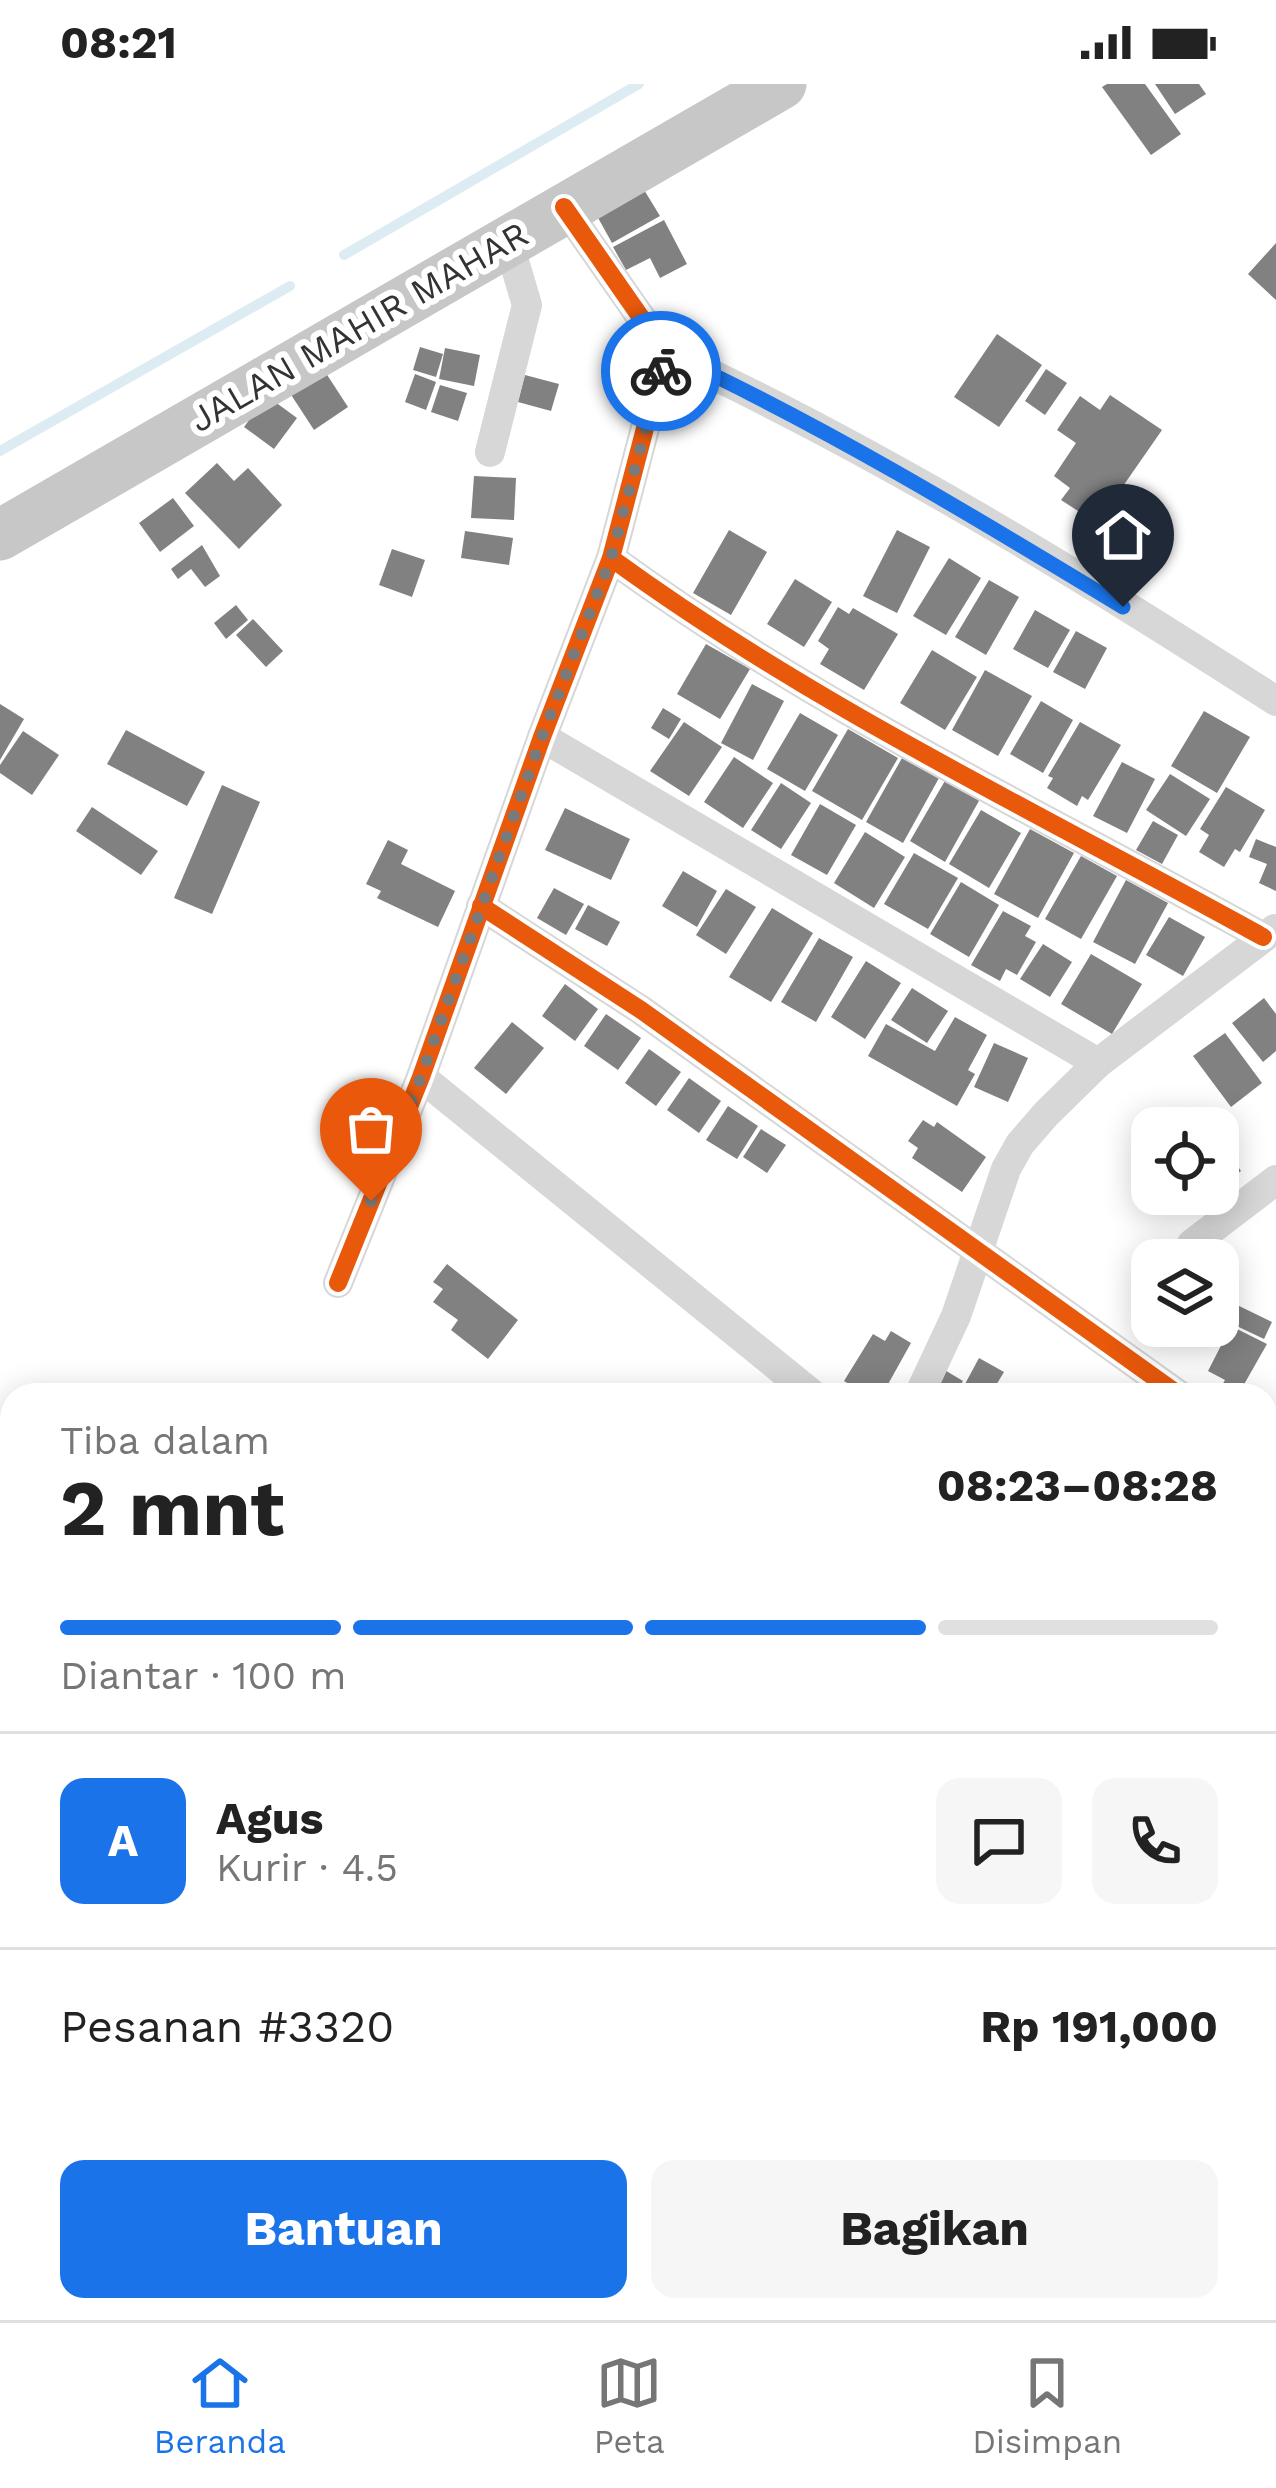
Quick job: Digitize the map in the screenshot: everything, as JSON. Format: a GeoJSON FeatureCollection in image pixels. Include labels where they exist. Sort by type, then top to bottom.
{"type":"FeatureCollection","features":[{"type":"Feature","properties":{"kind":"highway","name":"JALAN MAHIR MAHAR"},"geometry":{"type":"LineString","coordinates":[[0,535],[781,84]]}},
{"type":"Feature","properties":{"kind":"street"},"geometry":{"type":"LineString","coordinates":[[564,207],[665,352],[772,402],[920,483],[1276,701]]}},
{"type":"Feature","properties":{"kind":"street"},"geometry":{"type":"LineString","coordinates":[[490,452],[527,304],[508,242]]}},
{"type":"Feature","properties":{"kind":"street"},"geometry":{"type":"LineString","coordinates":[[338,1283],[421,1077],[611,558],[665,352]]}},
{"type":"Feature","properties":{"kind":"street"},"geometry":{"type":"LineString","coordinates":[[611,558],[861,721],[1269,933],[1098,1063],[1012,1156],[946,1340],[925,1383]]}},
{"type":"Feature","properties":{"kind":"street"},"geometry":{"type":"LineString","coordinates":[[542,737],[1098,1063]]}},
{"type":"Feature","properties":{"kind":"street"},"geometry":{"type":"LineString","coordinates":[[481,906],[640,1010],[1162,1383]]}},
{"type":"Feature","properties":{"kind":"street"},"geometry":{"type":"LineString","coordinates":[[421,1077],[798,1383]]}},
{"type":"Feature","properties":{"kind":"street"},"geometry":{"type":"LineString","coordinates":[[1199,1239],[1276,1180]]}},
{"type":"Feature","properties":{"kind":"building"},"geometry":{"type":"Polygon","coordinates":[[[1145,84],[1181,134],[1151,155],[1102,87],[1145,84]]]}},
{"type":"Feature","properties":{"kind":"building"},"geometry":{"type":"Polygon","coordinates":[[[1155,84],[1199,84],[1206,94],[1175,114],[1155,84]]]}},
{"type":"Feature","properties":{"kind":"building"},"geometry":{"type":"Polygon","coordinates":[[[638,180],[660,216],[612,243],[592,207],[638,180]]]}},
{"type":"Feature","properties":{"kind":"building"},"geometry":{"type":"Polygon","coordinates":[[[664,220],[687,264],[660,278],[650,258],[626,270],[613,247],[664,220]]]}},
{"type":"Feature","properties":{"kind":"building"},"geometry":{"type":"Polygon","coordinates":[[[1276,243],[1276,300],[1248,274],[1276,243]]]}},
{"type":"Feature","properties":{"kind":"building"},"geometry":{"type":"Polygon","coordinates":[[[997,334],[1042,365],[999,427],[954,397],[997,334]]]}},
{"type":"Feature","properties":{"kind":"building"},"geometry":{"type":"Polygon","coordinates":[[[420,347],[443,354],[436,377],[413,370],[420,347]]]}},
{"type":"Feature","properties":{"kind":"building"},"geometry":{"type":"Polygon","coordinates":[[[445,348],[480,355],[474,386],[439,379],[445,348]]]}},
{"type":"Feature","properties":{"kind":"building"},"geometry":{"type":"Polygon","coordinates":[[[320,364],[348,407],[314,430],[286,387],[320,364]]]}},
{"type":"Feature","properties":{"kind":"building"},"geometry":{"type":"Polygon","coordinates":[[[1046,369],[1067,383],[1045,415],[1025,401],[1046,369]]]}},
{"type":"Feature","properties":{"kind":"building"},"geometry":{"type":"Polygon","coordinates":[[[415,374],[436,382],[426,410],[405,402],[415,374]]]}},
{"type":"Feature","properties":{"kind":"building"},"geometry":{"type":"Polygon","coordinates":[[[525,375],[559,384],[551,411],[518,402],[525,375]]]}},
{"type":"Feature","properties":{"kind":"building"},"geometry":{"type":"Polygon","coordinates":[[[440,385],[467,393],[458,421],[431,412],[440,385]]]}},
{"type":"Feature","properties":{"kind":"building"},"geometry":{"type":"Polygon","coordinates":[[[1110,395],[1162,430],[1105,512],[1100,508],[1092,520],[1061,500],[1070,488],[1054,476],[1076,443],[1057,430],[1080,396],[1100,410],[1110,395]]]}},
{"type":"Feature","properties":{"kind":"building"},"geometry":{"type":"Polygon","coordinates":[[[267,396],[297,418],[274,449],[244,427],[267,396]]]}},
{"type":"Feature","properties":{"kind":"building"},"geometry":{"type":"Polygon","coordinates":[[[217,463],[234,481],[248,468],[282,505],[239,549],[185,493],[217,463]]]}},
{"type":"Feature","properties":{"kind":"building"},"geometry":{"type":"Polygon","coordinates":[[[474,476],[516,478],[514,520],[471,518],[474,476]]]}},
{"type":"Feature","properties":{"kind":"building"},"geometry":{"type":"Polygon","coordinates":[[[173,498],[194,526],[160,552],[139,523],[173,498]]]}},
{"type":"Feature","properties":{"kind":"building"},"geometry":{"type":"Polygon","coordinates":[[[729,530],[767,552],[731,615],[693,593],[729,530]]]}},
{"type":"Feature","properties":{"kind":"building"},"geometry":{"type":"Polygon","coordinates":[[[897,530],[930,547],[897,613],[863,596],[897,530]]]}},
{"type":"Feature","properties":{"kind":"building"},"geometry":{"type":"Polygon","coordinates":[[[465,531],[513,538],[509,565],[461,558],[465,531]]]}},
{"type":"Feature","properties":{"kind":"building"},"geometry":{"type":"Polygon","coordinates":[[[202,545],[220,576],[205,587],[191,569],[178,579],[171,569],[202,545]]]}},
{"type":"Feature","properties":{"kind":"building"},"geometry":{"type":"Polygon","coordinates":[[[392,549],[425,560],[412,597],[379,585],[392,549]]]}},
{"type":"Feature","properties":{"kind":"building"},"geometry":{"type":"Polygon","coordinates":[[[949,558],[981,578],[946,635],[913,616],[949,558]]]}},
{"type":"Feature","properties":{"kind":"building"},"geometry":{"type":"Polygon","coordinates":[[[795,579],[832,602],[804,647],[767,624],[795,579]]]}},
{"type":"Feature","properties":{"kind":"building"},"geometry":{"type":"Polygon","coordinates":[[[989,580],[1019,597],[986,655],[955,637],[989,580]]]}},
{"type":"Feature","properties":{"kind":"building"},"geometry":{"type":"Polygon","coordinates":[[[236,605],[248,620],[226,639],[214,623],[236,605]]]}},
{"type":"Feature","properties":{"kind":"building"},"geometry":{"type":"Polygon","coordinates":[[[838,607],[849,614],[853,608],[898,634],[864,690],[820,664],[829,649],[818,641],[838,607]]]}},
{"type":"Feature","properties":{"kind":"building"},"geometry":{"type":"Polygon","coordinates":[[[1035,610],[1070,630],[1048,668],[1013,649],[1035,610]]]}},
{"type":"Feature","properties":{"kind":"building"},"geometry":{"type":"Polygon","coordinates":[[[253,619],[283,651],[266,667],[236,635],[253,619]]]}},
{"type":"Feature","properties":{"kind":"building"},"geometry":{"type":"Polygon","coordinates":[[[1076,631],[1107,648],[1085,689],[1053,672],[1076,631]]]}},
{"type":"Feature","properties":{"kind":"building"},"geometry":{"type":"Polygon","coordinates":[[[706,644],[750,669],[720,719],[677,694],[706,644]]]}},
{"type":"Feature","properties":{"kind":"building"},"geometry":{"type":"Polygon","coordinates":[[[932,650],[977,677],[945,730],[900,703],[932,650]]]}},
{"type":"Feature","properties":{"kind":"building"},"geometry":{"type":"Polygon","coordinates":[[[985,670],[1032,696],[998,756],[952,730],[985,670]]]}},
{"type":"Feature","properties":{"kind":"building"},"geometry":{"type":"Polygon","coordinates":[[[752,684],[784,701],[753,760],[721,743],[752,684]]]}},
{"type":"Feature","properties":{"kind":"building"},"geometry":{"type":"Polygon","coordinates":[[[1041,701],[1073,720],[1043,773],[1010,754],[1041,701]]]}},
{"type":"Feature","properties":{"kind":"building"},"geometry":{"type":"Polygon","coordinates":[[[0,704],[24,719],[0,760],[0,704]]]}},
{"type":"Feature","properties":{"kind":"building"},"geometry":{"type":"Polygon","coordinates":[[[663,708],[681,719],[669,739],[651,728],[663,708]]]}},
{"type":"Feature","properties":{"kind":"building"},"geometry":{"type":"Polygon","coordinates":[[[1204,711],[1250,737],[1217,793],[1171,766],[1204,711]]]}},
{"type":"Feature","properties":{"kind":"building"},"geometry":{"type":"Polygon","coordinates":[[[800,713],[838,735],[805,791],[767,769],[800,713]]]}},
{"type":"Feature","properties":{"kind":"building"},"geometry":{"type":"Polygon","coordinates":[[[684,722],[722,747],[689,796],[650,771],[684,722]]]}},
{"type":"Feature","properties":{"kind":"building"},"geometry":{"type":"Polygon","coordinates":[[[1080,722],[1121,745],[1088,800],[1082,796],[1077,806],[1047,788],[1053,778],[1048,776],[1080,722]]]}},
{"type":"Feature","properties":{"kind":"building"},"geometry":{"type":"Polygon","coordinates":[[[848,729],[898,758],[862,820],[812,791],[848,729]]]}},
{"type":"Feature","properties":{"kind":"building"},"geometry":{"type":"Polygon","coordinates":[[[126,730],[205,772],[187,806],[107,764],[126,730]]]}},
{"type":"Feature","properties":{"kind":"building"},"geometry":{"type":"Polygon","coordinates":[[[23,731],[59,755],[32,795],[0,773],[0,765],[23,731]]]}},
{"type":"Feature","properties":{"kind":"building"},"geometry":{"type":"Polygon","coordinates":[[[734,757],[773,783],[743,828],[704,802],[734,757]]]}},
{"type":"Feature","properties":{"kind":"building"},"geometry":{"type":"Polygon","coordinates":[[[902,758],[939,778],[903,843],[866,822],[902,758]]]}},
{"type":"Feature","properties":{"kind":"building"},"geometry":{"type":"Polygon","coordinates":[[[1122,762],[1155,779],[1127,833],[1093,816],[1122,762]]]}},
{"type":"Feature","properties":{"kind":"building"},"geometry":{"type":"Polygon","coordinates":[[[1170,774],[1210,799],[1186,836],[1146,810],[1170,774]]]}},
{"type":"Feature","properties":{"kind":"building"},"geometry":{"type":"Polygon","coordinates":[[[946,779],[980,799],[945,862],[910,841],[946,779]]]}},
{"type":"Feature","properties":{"kind":"building"},"geometry":{"type":"Polygon","coordinates":[[[781,783],[811,803],[781,849],[751,830],[781,783]]]}},
{"type":"Feature","properties":{"kind":"building"},"geometry":{"type":"Polygon","coordinates":[[[222,785],[260,802],[212,914],[174,898],[222,785]]]}},
{"type":"Feature","properties":{"kind":"building"},"geometry":{"type":"Polygon","coordinates":[[[1226,787],[1265,810],[1240,852],[1235,849],[1224,867],[1199,852],[1209,835],[1200,829],[1226,787]]]}},
{"type":"Feature","properties":{"kind":"building"},"geometry":{"type":"Polygon","coordinates":[[[820,804],[856,825],[827,875],[791,855],[820,804]]]}},
{"type":"Feature","properties":{"kind":"building"},"geometry":{"type":"Polygon","coordinates":[[[92,807],[158,851],[141,875],[76,831],[92,807]]]}},
{"type":"Feature","properties":{"kind":"building"},"geometry":{"type":"Polygon","coordinates":[[[565,808],[630,839],[611,880],[545,850],[565,808]]]}},
{"type":"Feature","properties":{"kind":"building"},"geometry":{"type":"Polygon","coordinates":[[[981,810],[1021,833],[989,888],[949,864],[981,810]]]}},
{"type":"Feature","properties":{"kind":"building"},"geometry":{"type":"Polygon","coordinates":[[[1153,821],[1178,835],[1162,864],[1136,850],[1153,821]]]}},
{"type":"Feature","properties":{"kind":"building"},"geometry":{"type":"Polygon","coordinates":[[[1030,829],[1074,853],[1038,918],[994,894],[1030,829]]]}},
{"type":"Feature","properties":{"kind":"building"},"geometry":{"type":"Polygon","coordinates":[[[865,832],[905,857],[874,908],[834,883],[865,832]]]}},
{"type":"Feature","properties":{"kind":"building"},"geometry":{"type":"Polygon","coordinates":[[[1256,839],[1276,847],[1276,891],[1259,883],[1267,864],[1249,857],[1256,839]]]}},
{"type":"Feature","properties":{"kind":"building"},"geometry":{"type":"Polygon","coordinates":[[[388,840],[408,850],[401,864],[455,891],[438,927],[377,898],[381,891],[366,884],[388,840]]]}},
{"type":"Feature","properties":{"kind":"building"},"geometry":{"type":"Polygon","coordinates":[[[914,853],[958,878],[928,929],[884,904],[914,853]]]}},
{"type":"Feature","properties":{"kind":"building"},"geometry":{"type":"Polygon","coordinates":[[[1081,856],[1117,876],[1081,939],[1045,919],[1081,856]]]}},
{"type":"Feature","properties":{"kind":"building"},"geometry":{"type":"Polygon","coordinates":[[[683,871],[717,891],[697,927],[662,906],[683,871]]]}},
{"type":"Feature","properties":{"kind":"building"},"geometry":{"type":"Polygon","coordinates":[[[1126,880],[1168,903],[1135,964],[1093,942],[1126,880]]]}},
{"type":"Feature","properties":{"kind":"building"},"geometry":{"type":"Polygon","coordinates":[[[961,882],[999,905],[969,957],[930,934],[961,882]]]}},
{"type":"Feature","properties":{"kind":"building"},"geometry":{"type":"Polygon","coordinates":[[[554,888],[584,904],[566,935],[537,918],[554,888]]]}},
{"type":"Feature","properties":{"kind":"building"},"geometry":{"type":"Polygon","coordinates":[[[726,889],[756,907],[726,954],[696,935],[726,889]]]}},
{"type":"Feature","properties":{"kind":"building"},"geometry":{"type":"Polygon","coordinates":[[[588,905],[620,922],[607,946],[575,929],[588,905]]]}},
{"type":"Feature","properties":{"kind":"building"},"geometry":{"type":"Polygon","coordinates":[[[772,908],[813,933],[771,1002],[729,977],[772,908]]]}},
{"type":"Feature","properties":{"kind":"building"},"geometry":{"type":"Polygon","coordinates":[[[1003,911],[1031,926],[1025,936],[1036,942],[1017,975],[1006,969],[1000,981],[971,965],[1003,911]]]}},
{"type":"Feature","properties":{"kind":"building"},"geometry":{"type":"Polygon","coordinates":[[[1169,917],[1205,937],[1183,976],[1146,955],[1169,917]]]}},
{"type":"Feature","properties":{"kind":"building"},"geometry":{"type":"Polygon","coordinates":[[[819,938],[853,957],[816,1022],[781,1002],[819,938]]]}},
{"type":"Feature","properties":{"kind":"building"},"geometry":{"type":"Polygon","coordinates":[[[1043,944],[1072,962],[1050,997],[1020,979],[1043,944]]]}},
{"type":"Feature","properties":{"kind":"building"},"geometry":{"type":"Polygon","coordinates":[[[1091,954],[1142,984],[1112,1034],[1061,1004],[1091,954]]]}},
{"type":"Feature","properties":{"kind":"building"},"geometry":{"type":"Polygon","coordinates":[[[866,961],[901,983],[865,1039],[831,1017],[866,961]]]}},
{"type":"Feature","properties":{"kind":"building"},"geometry":{"type":"Polygon","coordinates":[[[565,984],[598,1009],[575,1041],[542,1016],[565,984]]]}},
{"type":"Feature","properties":{"kind":"building"},"geometry":{"type":"Polygon","coordinates":[[[912,988],[948,1011],[927,1043],[891,1020],[912,988]]]}},
{"type":"Feature","properties":{"kind":"building"},"geometry":{"type":"Polygon","coordinates":[[[1264,998],[1276,1014],[1276,1051],[1263,1062],[1232,1023],[1264,998]]]}},
{"type":"Feature","properties":{"kind":"building"},"geometry":{"type":"Polygon","coordinates":[[[606,1014],[641,1038],[618,1070],[584,1046],[606,1014]]]}},
{"type":"Feature","properties":{"kind":"building"},"geometry":{"type":"Polygon","coordinates":[[[955,1017],[987,1035],[968,1070],[975,1074],[957,1106],[868,1056],[886,1024],[935,1051],[955,1017]]]}},
{"type":"Feature","properties":{"kind":"building"},"geometry":{"type":"Polygon","coordinates":[[[512,1022],[544,1048],[506,1094],[474,1068],[512,1022]]]}},
{"type":"Feature","properties":{"kind":"building"},"geometry":{"type":"Polygon","coordinates":[[[1225,1033],[1262,1083],[1231,1107],[1193,1056],[1225,1033]]]}},
{"type":"Feature","properties":{"kind":"building"},"geometry":{"type":"Polygon","coordinates":[[[994,1043],[1028,1058],[1008,1102],[974,1087],[994,1043]]]}},
{"type":"Feature","properties":{"kind":"building"},"geometry":{"type":"Polygon","coordinates":[[[649,1049],[681,1072],[656,1106],[625,1083],[649,1049]]]}},
{"type":"Feature","properties":{"kind":"building"},"geometry":{"type":"Polygon","coordinates":[[[689,1078],[721,1101],[699,1133],[667,1110],[689,1078]]]}},
{"type":"Feature","properties":{"kind":"building"},"geometry":{"type":"Polygon","coordinates":[[[728,1106],[758,1126],[737,1159],[706,1140],[728,1106]]]}},
{"type":"Feature","properties":{"kind":"building"},"geometry":{"type":"Polygon","coordinates":[[[923,1120],[934,1127],[937,1122],[986,1157],[962,1192],[912,1158],[918,1148],[908,1141],[923,1120]]]}},
{"type":"Feature","properties":{"kind":"building"},"geometry":{"type":"Polygon","coordinates":[[[761,1129],[786,1145],[767,1173],[743,1157],[761,1129]]]}},
{"type":"Feature","properties":{"kind":"building"},"geometry":{"type":"Polygon","coordinates":[[[447,1264],[518,1320],[488,1359],[451,1330],[458,1320],[433,1302],[443,1289],[433,1282],[447,1264]]]}},
{"type":"Feature","properties":{"kind":"building"},"geometry":{"type":"Polygon","coordinates":[[[1239,1306],[1272,1322],[1264,1339],[1239,1327],[1239,1306]]]}},
{"type":"Feature","properties":{"kind":"building"},"geometry":{"type":"Polygon","coordinates":[[[1239,1330],[1267,1344],[1245,1383],[1208,1371],[1220,1347],[1239,1347],[1239,1330]]]}},
{"type":"Feature","properties":{"kind":"building"},"geometry":{"type":"Polygon","coordinates":[[[891,1331],[911,1343],[889,1383],[844,1381],[873,1334],[885,1341],[891,1331]]]}},
{"type":"Feature","properties":{"kind":"building"},"geometry":{"type":"Polygon","coordinates":[[[979,1358],[1004,1372],[997,1383],[966,1383],[979,1358]]]}},
{"type":"Feature","properties":{"kind":"building"},"geometry":{"type":"Polygon","coordinates":[[[943,1369],[963,1381],[962,1383],[934,1383],[943,1369]]]}},
{"type":"Feature","properties":{"kind":"waterway"},"geometry":{"type":"LineString","coordinates":[[344,255],[639,84]]}},
{"type":"Feature","properties":{"kind":"waterway"},"geometry":{"type":"LineString","coordinates":[[0,451],[290,286]]}},
{"type":"Feature","properties":{"kind":"cycle path"},"geometry":{"type":"LineString","coordinates":[[338,1283],[421,1077],[611,558],[665,352],[564,207]]}},
{"type":"Feature","properties":{"kind":"cycle path"},"geometry":{"type":"LineString","coordinates":[[611,558],[849,711],[1263,937]]}},
{"type":"Feature","properties":{"kind":"cycle path"},"geometry":{"type":"LineString","coordinates":[[481,906],[641,1010],[1162,1383]]}},
{"type":"Feature","properties":{"kind":"way so far"},"geometry":{"type":"LineString","coordinates":[[371,1201],[611,558],[661,371]]}},
{"type":"Feature","properties":{"kind":"route"},"geometry":{"type":"LineString","coordinates":[[661,371],[665,352],[772,402],[920,483],[1123,607]]}}]}
